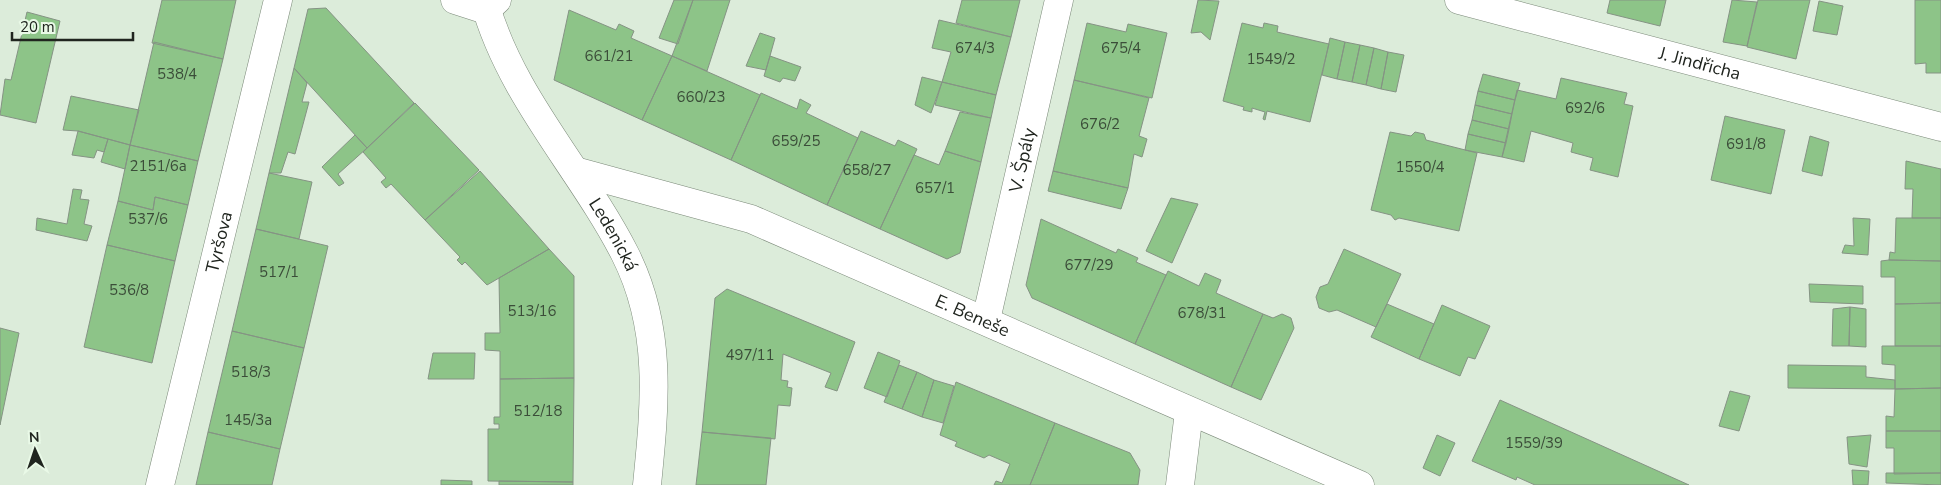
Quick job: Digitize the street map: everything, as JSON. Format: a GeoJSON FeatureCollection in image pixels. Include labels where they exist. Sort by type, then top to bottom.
{"type":"FeatureCollection","features":[{"type":"Feature","properties":{"kind":"street","name":"Tyršova"},"geometry":{"type":"LineString","coordinates":[[160,485],[278,0]]}},
{"type":"Feature","properties":{"kind":"street"},"geometry":{"type":"LineString","coordinates":[[455,0],[489,3]]}},
{"type":"Feature","properties":{"kind":"street","name":"V. Špály"},"geometry":{"type":"LineString","coordinates":[[986,320],[1059,0]]}},
{"type":"Feature","properties":{"kind":"street","name":"J. Jindřicha"},"geometry":{"type":"LineString","coordinates":[[1459,0],[1941,127]]}},
{"type":"Feature","properties":{"kind":"street","name":"Ledenická"},"geometry":{"type":"LineString","coordinates":[[489,3],[507,62],[524,94],[575,171],[625,255],[646,313],[654,367],[655,397],[647,485]]}},
{"type":"Feature","properties":{"kind":"street","name":"E. Beneše"},"geometry":{"type":"LineString","coordinates":[[575,171],[752,219],[986,320],[1189,412],[1360,485]]}},
{"type":"Feature","properties":{"kind":"street"},"geometry":{"type":"LineString","coordinates":[[1180,485],[1189,412]]}},
{"type":"Feature","properties":{"kind":"building"},"geometry":{"type":"Polygon","coordinates":[[[162,0],[236,0],[223,59],[152,43],[162,0]]]}},
{"type":"Feature","properties":{"kind":"building"},"geometry":{"type":"Polygon","coordinates":[[[674,0],[693,0],[678,44],[659,38],[674,0]]]}},
{"type":"Feature","properties":{"kind":"building"},"geometry":{"type":"Polygon","coordinates":[[[693,0],[730,0],[707,71],[672,56],[693,0]]]}},
{"type":"Feature","properties":{"kind":"building"},"geometry":{"type":"Polygon","coordinates":[[[962,0],[1020,0],[1011,37],[956,23],[962,0]]]}},
{"type":"Feature","properties":{"kind":"building"},"geometry":{"type":"Polygon","coordinates":[[[1198,0],[1219,1],[1210,40],[1201,32],[1191,33],[1198,0]]]}},
{"type":"Feature","properties":{"kind":"building"},"geometry":{"type":"Polygon","coordinates":[[[1610,0],[1666,0],[1660,26],[1607,13],[1610,0]]]}},
{"type":"Feature","properties":{"kind":"building"},"geometry":{"type":"Polygon","coordinates":[[[1732,0],[1757,2],[1747,46],[1723,42],[1732,0]]]}},
{"type":"Feature","properties":{"kind":"building"},"geometry":{"type":"Polygon","coordinates":[[[1758,0],[1810,0],[1796,59],[1747,47],[1758,0]]]}},
{"type":"Feature","properties":{"kind":"building"},"geometry":{"type":"Polygon","coordinates":[[[1915,0],[1941,0],[1941,73],[1926,73],[1926,63],[1915,64],[1915,0]]]}},
{"type":"Feature","properties":{"kind":"building"},"geometry":{"type":"Polygon","coordinates":[[[1819,1],[1843,6],[1837,35],[1813,31],[1819,1]]]}},
{"type":"Feature","properties":{"kind":"building"},"geometry":{"type":"Polygon","coordinates":[[[326,8],[414,103],[367,148],[294,68],[308,9],[326,8]]]}},
{"type":"Feature","properties":{"kind":"building"},"geometry":{"type":"Polygon","coordinates":[[[569,10],[616,30],[619,24],[634,31],[631,38],[672,56],[642,120],[554,80],[569,10]]]}},
{"type":"Feature","properties":{"kind":"building"},"geometry":{"type":"Polygon","coordinates":[[[27,12],[60,21],[36,123],[0,115],[5,79],[11,80],[27,12]]]}},
{"type":"Feature","properties":{"kind":"building"},"geometry":{"type":"Polygon","coordinates":[[[939,20],[1011,37],[996,95],[942,82],[951,52],[932,48],[939,20]]]}},
{"type":"Feature","properties":{"kind":"building"},"geometry":{"type":"Polygon","coordinates":[[[1087,23],[1126,32],[1128,24],[1167,33],[1152,98],[1074,80],[1087,23]]]}},
{"type":"Feature","properties":{"kind":"building"},"geometry":{"type":"Polygon","coordinates":[[[1242,23],[1263,28],[1264,23],[1278,26],[1277,32],[1329,44],[1310,122],[1267,111],[1265,120],[1263,119],[1265,112],[1252,108],[1252,112],[1243,110],[1244,107],[1223,101],[1242,23]]]}},
{"type":"Feature","properties":{"kind":"building"},"geometry":{"type":"Polygon","coordinates":[[[760,33],[775,38],[766,70],[746,66],[760,33]]]}},
{"type":"Feature","properties":{"kind":"building"},"geometry":{"type":"Polygon","coordinates":[[[1330,38],[1345,42],[1337,79],[1322,75],[1330,38]]]}},
{"type":"Feature","properties":{"kind":"building"},"geometry":{"type":"Polygon","coordinates":[[[154,42],[223,59],[198,161],[130,145],[154,42]]]}},
{"type":"Feature","properties":{"kind":"building"},"geometry":{"type":"Polygon","coordinates":[[[1345,42],[1360,45],[1352,82],[1337,79],[1345,42]]]}},
{"type":"Feature","properties":{"kind":"building"},"geometry":{"type":"Polygon","coordinates":[[[1360,45],[1374,48],[1366,85],[1352,82],[1360,45]]]}},
{"type":"Feature","properties":{"kind":"building"},"geometry":{"type":"Polygon","coordinates":[[[1374,48],[1388,52],[1381,89],[1366,85],[1374,48]]]}},
{"type":"Feature","properties":{"kind":"building"},"geometry":{"type":"Polygon","coordinates":[[[1388,52],[1404,55],[1396,92],[1381,89],[1388,52]]]}},
{"type":"Feature","properties":{"kind":"building"},"geometry":{"type":"Polygon","coordinates":[[[672,56],[760,95],[731,160],[642,120],[672,56]]]}},
{"type":"Feature","properties":{"kind":"building"},"geometry":{"type":"Polygon","coordinates":[[[770,56],[801,67],[795,81],[783,78],[780,82],[764,76],[770,56]]]}},
{"type":"Feature","properties":{"kind":"building"},"geometry":{"type":"Polygon","coordinates":[[[294,68],[307,83],[302,102],[309,102],[295,154],[288,152],[281,173],[269,173],[294,68]]]}},
{"type":"Feature","properties":{"kind":"building"},"geometry":{"type":"Polygon","coordinates":[[[1483,74],[1520,83],[1515,100],[1478,91],[1483,74]]]}},
{"type":"Feature","properties":{"kind":"building"},"geometry":{"type":"Polygon","coordinates":[[[922,77],[942,82],[931,113],[915,105],[922,77]]]}},
{"type":"Feature","properties":{"kind":"building"},"geometry":{"type":"Polygon","coordinates":[[[1561,78],[1627,93],[1624,104],[1633,106],[1618,177],[1590,170],[1593,158],[1571,152],[1573,143],[1531,131],[1524,162],[1502,157],[1517,90],[1556,99],[1561,78]]]}},
{"type":"Feature","properties":{"kind":"building"},"geometry":{"type":"Polygon","coordinates":[[[1074,80],[1149,98],[1139,136],[1147,139],[1142,157],[1134,154],[1128,188],[1053,171],[1074,80]]]}},
{"type":"Feature","properties":{"kind":"building"},"geometry":{"type":"Polygon","coordinates":[[[942,82],[996,95],[991,118],[935,105],[942,82]]]}},
{"type":"Feature","properties":{"kind":"building"},"geometry":{"type":"Polygon","coordinates":[[[1478,91],[1515,100],[1512,114],[1475,105],[1478,91]]]}},
{"type":"Feature","properties":{"kind":"building"},"geometry":{"type":"Polygon","coordinates":[[[761,93],[797,109],[800,99],[811,105],[806,113],[858,138],[827,205],[731,160],[761,93]]]}},
{"type":"Feature","properties":{"kind":"building"},"geometry":{"type":"Polygon","coordinates":[[[71,96],[139,110],[130,145],[78,131],[63,130],[71,96]]]}},
{"type":"Feature","properties":{"kind":"building"},"geometry":{"type":"Polygon","coordinates":[[[415,103],[479,170],[425,220],[391,184],[386,188],[381,182],[386,178],[363,152],[415,103]]]}},
{"type":"Feature","properties":{"kind":"building"},"geometry":{"type":"Polygon","coordinates":[[[1475,105],[1512,114],[1509,129],[1472,120],[1475,105]]]}},
{"type":"Feature","properties":{"kind":"building"},"geometry":{"type":"Polygon","coordinates":[[[960,112],[991,118],[981,162],[945,151],[960,112]]]}},
{"type":"Feature","properties":{"kind":"building"},"geometry":{"type":"Polygon","coordinates":[[[1725,116],[1785,130],[1771,194],[1711,180],[1725,116]]]}},
{"type":"Feature","properties":{"kind":"building"},"geometry":{"type":"Polygon","coordinates":[[[1472,120],[1509,129],[1506,143],[1468,134],[1472,120]]]}},
{"type":"Feature","properties":{"kind":"building"},"geometry":{"type":"Polygon","coordinates":[[[78,131],[108,139],[104,152],[97,150],[94,158],[72,155],[78,131]]]}},
{"type":"Feature","properties":{"kind":"building"},"geometry":{"type":"Polygon","coordinates":[[[861,131],[895,146],[898,140],[917,149],[880,229],[827,205],[861,131]]]}},
{"type":"Feature","properties":{"kind":"building"},"geometry":{"type":"Polygon","coordinates":[[[1390,132],[1411,136],[1415,132],[1424,134],[1426,140],[1477,153],[1459,231],[1399,218],[1395,220],[1391,215],[1371,210],[1390,132]]]}},
{"type":"Feature","properties":{"kind":"building"},"geometry":{"type":"Polygon","coordinates":[[[1468,134],[1506,143],[1502,157],[1465,150],[1468,134]]]}},
{"type":"Feature","properties":{"kind":"building"},"geometry":{"type":"Polygon","coordinates":[[[355,135],[367,148],[338,174],[344,183],[339,186],[322,167],[355,135]]]}},
{"type":"Feature","properties":{"kind":"building"},"geometry":{"type":"Polygon","coordinates":[[[1810,136],[1829,142],[1822,176],[1802,171],[1810,136]]]}},
{"type":"Feature","properties":{"kind":"building"},"geometry":{"type":"Polygon","coordinates":[[[108,139],[130,145],[125,169],[101,162],[108,139]]]}},
{"type":"Feature","properties":{"kind":"building"},"geometry":{"type":"Polygon","coordinates":[[[130,145],[198,161],[188,205],[155,197],[153,210],[118,201],[130,145]]]}},
{"type":"Feature","properties":{"kind":"building"},"geometry":{"type":"Polygon","coordinates":[[[945,151],[981,162],[960,253],[947,259],[880,229],[914,155],[939,165],[945,151]]]}},
{"type":"Feature","properties":{"kind":"building"},"geometry":{"type":"Polygon","coordinates":[[[1906,161],[1941,169],[1941,218],[1912,218],[1913,189],[1905,189],[1906,161]]]}},
{"type":"Feature","properties":{"kind":"building"},"geometry":{"type":"Polygon","coordinates":[[[480,171],[549,249],[487,285],[465,262],[462,265],[457,260],[460,257],[425,220],[480,171]]]}},
{"type":"Feature","properties":{"kind":"building"},"geometry":{"type":"Polygon","coordinates":[[[1053,171],[1128,188],[1121,209],[1048,191],[1053,171]]]}},
{"type":"Feature","properties":{"kind":"building"},"geometry":{"type":"Polygon","coordinates":[[[269,173],[312,182],[299,239],[256,229],[269,173]]]}},
{"type":"Feature","properties":{"kind":"building"},"geometry":{"type":"Polygon","coordinates":[[[73,189],[82,190],[80,199],[89,200],[84,224],[92,226],[87,241],[36,230],[37,218],[67,224],[73,189]]]}},
{"type":"Feature","properties":{"kind":"building"},"geometry":{"type":"Polygon","coordinates":[[[155,197],[188,205],[175,261],[107,245],[118,201],[153,210],[155,197]]]}},
{"type":"Feature","properties":{"kind":"building"},"geometry":{"type":"Polygon","coordinates":[[[1171,198],[1198,204],[1172,263],[1146,251],[1171,198]]]}},
{"type":"Feature","properties":{"kind":"building"},"geometry":{"type":"Polygon","coordinates":[[[1853,218],[1870,219],[1868,255],[1842,253],[1845,245],[1854,246],[1853,218]]]}},
{"type":"Feature","properties":{"kind":"building"},"geometry":{"type":"Polygon","coordinates":[[[1896,218],[1941,218],[1941,261],[1889,260],[1890,252],[1895,253],[1896,218]]]}},
{"type":"Feature","properties":{"kind":"building"},"geometry":{"type":"Polygon","coordinates":[[[1041,219],[1116,253],[1118,249],[1138,258],[1136,262],[1166,275],[1135,344],[1032,298],[1026,285],[1041,219]]]}},
{"type":"Feature","properties":{"kind":"building"},"geometry":{"type":"Polygon","coordinates":[[[256,229],[328,246],[304,348],[232,331],[256,229]]]}},
{"type":"Feature","properties":{"kind":"building"},"geometry":{"type":"Polygon","coordinates":[[[107,245],[175,261],[152,363],[84,347],[107,245]]]}},
{"type":"Feature","properties":{"kind":"building"},"geometry":{"type":"Polygon","coordinates":[[[549,249],[574,276],[574,378],[500,379],[500,351],[485,350],[485,333],[500,333],[499,278],[549,249]]]}},
{"type":"Feature","properties":{"kind":"building"},"geometry":{"type":"Polygon","coordinates":[[[1344,249],[1401,274],[1376,327],[1337,310],[1329,312],[1319,308],[1316,297],[1320,287],[1328,284],[1344,249]]]}},
{"type":"Feature","properties":{"kind":"building"},"geometry":{"type":"Polygon","coordinates":[[[1881,261],[1941,261],[1941,303],[1895,304],[1895,277],[1881,277],[1881,261]]]}},
{"type":"Feature","properties":{"kind":"building"},"geometry":{"type":"Polygon","coordinates":[[[1168,271],[1199,286],[1205,273],[1221,280],[1216,293],[1263,314],[1231,387],[1135,344],[1168,271]]]}},
{"type":"Feature","properties":{"kind":"building"},"geometry":{"type":"Polygon","coordinates":[[[1809,284],[1863,286],[1863,304],[1810,302],[1809,284]]]}},
{"type":"Feature","properties":{"kind":"building"},"geometry":{"type":"Polygon","coordinates":[[[727,289],[855,342],[837,391],[825,387],[831,373],[783,354],[781,380],[788,381],[787,387],[792,388],[790,406],[778,405],[775,439],[702,432],[715,298],[727,289]]]}},
{"type":"Feature","properties":{"kind":"building"},"geometry":{"type":"Polygon","coordinates":[[[1941,303],[1941,346],[1895,346],[1895,304],[1941,303]]]}},
{"type":"Feature","properties":{"kind":"building"},"geometry":{"type":"Polygon","coordinates":[[[1387,304],[1434,324],[1419,359],[1371,337],[1387,304]]]}},
{"type":"Feature","properties":{"kind":"building"},"geometry":{"type":"Polygon","coordinates":[[[1442,305],[1490,326],[1475,359],[1468,357],[1460,376],[1419,359],[1442,305]]]}},
{"type":"Feature","properties":{"kind":"building"},"geometry":{"type":"Polygon","coordinates":[[[1850,307],[1849,346],[1832,346],[1833,309],[1850,307]]]}},
{"type":"Feature","properties":{"kind":"building"},"geometry":{"type":"Polygon","coordinates":[[[1850,307],[1866,309],[1866,347],[1849,346],[1850,307]]]}},
{"type":"Feature","properties":{"kind":"building"},"geometry":{"type":"Polygon","coordinates":[[[1263,314],[1273,318],[1282,314],[1291,318],[1294,328],[1261,400],[1231,387],[1263,314]]]}},
{"type":"Feature","properties":{"kind":"building"},"geometry":{"type":"Polygon","coordinates":[[[0,328],[19,333],[0,425],[0,328]]]}},
{"type":"Feature","properties":{"kind":"building"},"geometry":{"type":"Polygon","coordinates":[[[232,331],[304,348],[280,449],[208,432],[232,331]]]}},
{"type":"Feature","properties":{"kind":"building"},"geometry":{"type":"Polygon","coordinates":[[[1882,346],[1941,346],[1941,388],[1895,389],[1895,365],[1882,364],[1882,346]]]}},
{"type":"Feature","properties":{"kind":"building"},"geometry":{"type":"Polygon","coordinates":[[[878,352],[900,361],[887,397],[864,388],[878,352]]]}},
{"type":"Feature","properties":{"kind":"building"},"geometry":{"type":"Polygon","coordinates":[[[433,353],[475,353],[474,379],[428,379],[433,353]]]}},
{"type":"Feature","properties":{"kind":"building"},"geometry":{"type":"Polygon","coordinates":[[[899,365],[917,372],[902,409],[884,402],[899,365]]]}},
{"type":"Feature","properties":{"kind":"building"},"geometry":{"type":"Polygon","coordinates":[[[1788,365],[1866,366],[1866,377],[1895,380],[1895,389],[1788,388],[1788,365]]]}},
{"type":"Feature","properties":{"kind":"building"},"geometry":{"type":"Polygon","coordinates":[[[917,372],[934,380],[922,417],[902,409],[917,372]]]}},
{"type":"Feature","properties":{"kind":"building"},"geometry":{"type":"Polygon","coordinates":[[[574,378],[573,482],[488,481],[488,429],[499,429],[499,424],[494,424],[494,417],[500,417],[500,379],[574,378]]]}},
{"type":"Feature","properties":{"kind":"building"},"geometry":{"type":"Polygon","coordinates":[[[934,380],[954,386],[943,423],[922,417],[934,380]]]}},
{"type":"Feature","properties":{"kind":"building"},"geometry":{"type":"Polygon","coordinates":[[[956,382],[1055,423],[1030,485],[994,485],[996,481],[1002,483],[1010,464],[989,455],[984,458],[955,446],[957,442],[940,435],[956,382]]]}},
{"type":"Feature","properties":{"kind":"building"},"geometry":{"type":"Polygon","coordinates":[[[1941,388],[1941,431],[1886,431],[1886,416],[1894,417],[1895,389],[1941,388]]]}},
{"type":"Feature","properties":{"kind":"building"},"geometry":{"type":"Polygon","coordinates":[[[1730,391],[1750,396],[1739,431],[1719,426],[1730,391]]]}},
{"type":"Feature","properties":{"kind":"building"},"geometry":{"type":"Polygon","coordinates":[[[1500,400],[1689,485],[1535,485],[1517,477],[1516,480],[1472,461],[1500,400]]]}},
{"type":"Feature","properties":{"kind":"building"},"geometry":{"type":"Polygon","coordinates":[[[1055,423],[1130,453],[1140,470],[1138,485],[1030,485],[1055,423]]]}},
{"type":"Feature","properties":{"kind":"building"},"geometry":{"type":"Polygon","coordinates":[[[1886,431],[1941,431],[1941,473],[1894,474],[1894,448],[1886,448],[1886,431]]]}},
{"type":"Feature","properties":{"kind":"building"},"geometry":{"type":"Polygon","coordinates":[[[208,432],[280,449],[272,485],[196,485],[208,432]]]}},
{"type":"Feature","properties":{"kind":"building"},"geometry":{"type":"Polygon","coordinates":[[[702,432],[771,438],[766,485],[696,485],[702,432]]]}},
{"type":"Feature","properties":{"kind":"building"},"geometry":{"type":"Polygon","coordinates":[[[1437,435],[1455,443],[1440,476],[1423,468],[1437,435]]]}},
{"type":"Feature","properties":{"kind":"building"},"geometry":{"type":"Polygon","coordinates":[[[1871,435],[1867,467],[1849,464],[1847,437],[1871,435]]]}},
{"type":"Feature","properties":{"kind":"building"},"geometry":{"type":"Polygon","coordinates":[[[1852,470],[1869,471],[1868,485],[1853,485],[1852,470]]]}},
{"type":"Feature","properties":{"kind":"building"},"geometry":{"type":"Polygon","coordinates":[[[1886,473],[1941,473],[1941,485],[1886,483],[1886,473]]]}},
{"type":"Feature","properties":{"kind":"building"},"geometry":{"type":"Polygon","coordinates":[[[441,480],[472,481],[472,485],[441,485],[441,480]]]}},
{"type":"Feature","properties":{"kind":"building"},"geometry":{"type":"Polygon","coordinates":[[[499,481],[573,482],[573,485],[499,485],[499,481]]]}}]}
